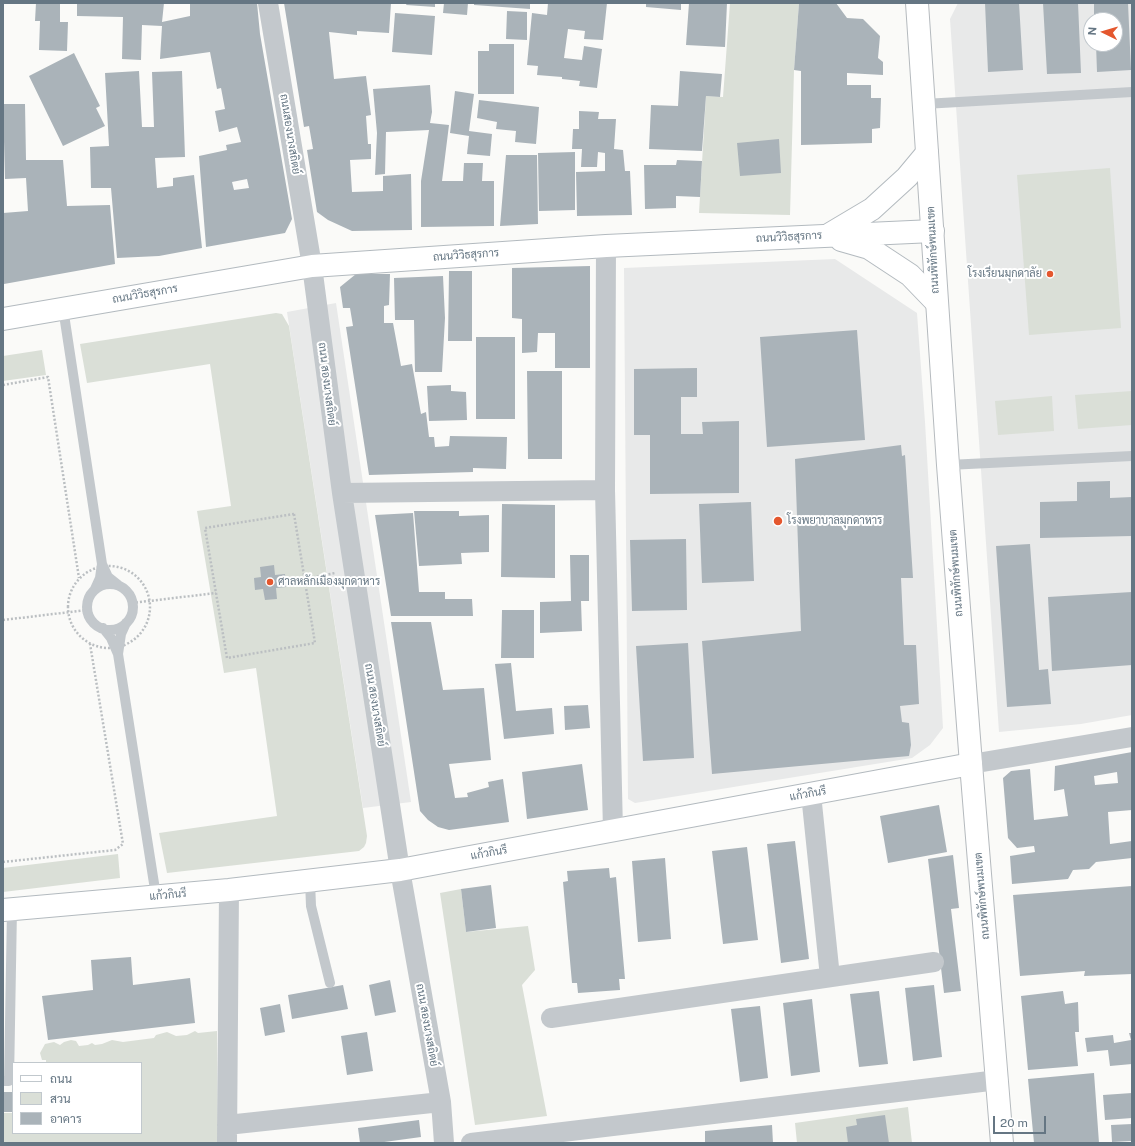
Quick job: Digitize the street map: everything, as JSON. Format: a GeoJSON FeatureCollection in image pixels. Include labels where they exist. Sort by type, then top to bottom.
{"type":"FeatureCollection","features":[{"type":"Feature","properties":{"kind":"main road","name":"ถนนพิทักษ์พนมเขต"},"geometry":{"type":"LineString","coordinates":[[917,3],[948,465],[1002,1143]]}},
{"type":"Feature","properties":{"kind":"main road"},"geometry":{"type":"LineString","coordinates":[[827,235],[872,208],[907,177],[927,153]]}},
{"type":"Feature","properties":{"kind":"main road","name":"ถนนวิวิธสุรการ"},"geometry":{"type":"LineString","coordinates":[[3,319],[312,266],[606,246],[933,231]]}},
{"type":"Feature","properties":{"kind":"main road"},"geometry":{"type":"LineString","coordinates":[[827,235],[869,248],[910,275],[936,302]]}},
{"type":"Feature","properties":{"kind":"main road","name":"แก้วกินรี"},"geometry":{"type":"LineString","coordinates":[[8,910],[229,890],[400,870],[971,764]]}},
{"type":"Feature","properties":{"kind":"street","name":"ถนนสองนางสถิตย์"},"geometry":{"type":"LineString","coordinates":[[268,3],[312,266]]}},
{"type":"Feature","properties":{"kind":"street"},"geometry":{"type":"LineString","coordinates":[[606,246],[604,490],[613,831]]}},
{"type":"Feature","properties":{"kind":"street","name":"ถนน สองนางสถิตย์"},"geometry":{"type":"LineString","coordinates":[[312,266],[342,493],[400,870],[441,1102],[444,1143]]}},
{"type":"Feature","properties":{"kind":"street"},"geometry":{"type":"LineString","coordinates":[[342,493],[604,490]]}},
{"type":"Feature","properties":{"kind":"street"},"geometry":{"type":"LineString","coordinates":[[971,764],[1132,738]]}},
{"type":"Feature","properties":{"kind":"street"},"geometry":{"type":"LineString","coordinates":[[810,794],[830,977]]}},
{"type":"Feature","properties":{"kind":"street"},"geometry":{"type":"LineString","coordinates":[[229,890],[227,1134],[441,1102]]}},
{"type":"Feature","properties":{"kind":"street"},"geometry":{"type":"LineString","coordinates":[[551,1018],[934,962]]}},
{"type":"Feature","properties":{"kind":"street"},"geometry":{"type":"LineString","coordinates":[[471,1143],[998,1080]]}},
{"type":"Feature","properties":{"kind":"lane"},"geometry":{"type":"LineString","coordinates":[[924,104],[1132,92]]}},
{"type":"Feature","properties":{"kind":"lane"},"geometry":{"type":"LineString","coordinates":[[63,308],[102,565],[100,578],[95,589]]}},
{"type":"Feature","properties":{"kind":"lane"},"geometry":{"type":"LineString","coordinates":[[948,465],[1132,456]]}},
{"type":"Feature","properties":{"kind":"lane"},"geometry":{"type":"LineString","coordinates":[[102,565],[108,577],[125,589],[130,595],[132,603],[130,617],[121,634],[117,650]]}},
{"type":"Feature","properties":{"kind":"lane"},"geometry":{"type":"LineString","coordinates":[[118,585],[102,585],[95,589],[90,594],[87,602],[87,610],[89,617],[94,623],[103,628],[111,638],[117,650],[156,896]]}},
{"type":"Feature","properties":{"kind":"lane"},"geometry":{"type":"LineString","coordinates":[[103,628],[113,629],[126,623]]}},
{"type":"Feature","properties":{"kind":"lane"},"geometry":{"type":"LineString","coordinates":[[310,881],[311,906],[330,983]]}},
{"type":"Feature","properties":{"kind":"lane"},"geometry":{"type":"LineString","coordinates":[[3,1081],[9,1081],[8,910]]}},
{"type":"Feature","properties":{"kind":"path"},"geometry":{"type":"LineString","coordinates":[[3,384],[48,377],[79,578]]}},
{"type":"Feature","properties":{"kind":"path"},"geometry":{"type":"LineString","coordinates":[[294,514],[304,579],[315,643],[227,658],[205,528],[294,514]]}},
{"type":"Feature","properties":{"kind":"path"},"geometry":{"type":"LineString","coordinates":[[102,565],[124,568],[136,575],[145,587],[151,601],[150,613],[146,626],[138,637],[117,650],[102,648],[90,644],[79,636],[71,625],[68,612],[68,598],[79,578],[83,574],[102,565]]}},
{"type":"Feature","properties":{"kind":"path"},"geometry":{"type":"LineString","coordinates":[[304,579],[354,570]]}},
{"type":"Feature","properties":{"kind":"path"},"geometry":{"type":"LineString","coordinates":[[132,603],[216,593]]}},
{"type":"Feature","properties":{"kind":"path"},"geometry":{"type":"LineString","coordinates":[[3,620],[87,610]]}},
{"type":"Feature","properties":{"kind":"path"},"geometry":{"type":"LineString","coordinates":[[3,862],[115,850],[123,844],[90,644]]}},
{"type":"Feature","properties":{"kind":"shaded area","name":"โรงเรียนมุกดาลัย"},"geometry":{"type":"Polygon","coordinates":[[[958,3],[1132,3],[1132,715],[1081,724],[999,732],[950,19],[958,3]]]}},
{"type":"Feature","properties":{"kind":"shaded area","name":"โรงพยาบาลมุกดาหาร"},"geometry":{"type":"Polygon","coordinates":[[[835,259],[917,313],[943,728],[930,745],[912,758],[635,803],[628,799],[624,268],[835,259]]]}},
{"type":"Feature","properties":{"kind":"shaded area"},"geometry":{"type":"Polygon","coordinates":[[[336,303],[411,802],[363,808],[287,312],[336,303]]]}},
{"type":"Feature","properties":{"kind":"green space"},"geometry":{"type":"Polygon","coordinates":[[[730,3],[799,3],[794,70],[790,215],[699,213],[706,96],[723,97],[730,3]]]}},
{"type":"Feature","properties":{"kind":"green space"},"geometry":{"type":"Polygon","coordinates":[[[1110,168],[1121,328],[1029,335],[1017,175],[1110,168]]]}},
{"type":"Feature","properties":{"kind":"green space"},"geometry":{"type":"Polygon","coordinates":[[[276,313],[282,314],[289,326],[367,836],[366,843],[359,851],[167,873],[159,833],[277,816],[256,668],[224,673],[197,511],[231,506],[210,364],[87,383],[80,344],[276,313]]]}},
{"type":"Feature","properties":{"kind":"green space"},"geometry":{"type":"Polygon","coordinates":[[[42,350],[46,375],[3,381],[3,356],[42,350]]]}},
{"type":"Feature","properties":{"kind":"green space"},"geometry":{"type":"Polygon","coordinates":[[[1132,391],[1132,425],[1078,429],[1075,395],[1132,391]]]}},
{"type":"Feature","properties":{"kind":"green space"},"geometry":{"type":"Polygon","coordinates":[[[1052,396],[1054,431],[998,435],[995,401],[1052,396]]]}},
{"type":"Feature","properties":{"kind":"green space"},"geometry":{"type":"Polygon","coordinates":[[[118,854],[120,878],[3,892],[3,868],[118,854]]]}},
{"type":"Feature","properties":{"kind":"green space"},"geometry":{"type":"Polygon","coordinates":[[[461,889],[466,932],[528,926],[535,970],[522,985],[547,1116],[475,1125],[440,893],[461,889]]]}},
{"type":"Feature","properties":{"kind":"green space"},"geometry":{"type":"Polygon","coordinates":[[[195,1031],[198,1033],[217,1031],[218,1143],[3,1143],[3,1113],[12,1113],[12,1134],[142,1134],[142,1062],[46,1062],[46,1060],[42,1060],[40,1053],[45,1044],[54,1042],[60,1045],[71,1040],[76,1041],[79,1046],[92,1043],[95,1045],[112,1040],[123,1042],[154,1038],[156,1035],[167,1032],[176,1036],[187,1035],[195,1031]]]}},
{"type":"Feature","properties":{"kind":"green space"},"geometry":{"type":"Polygon","coordinates":[[[908,1107],[912,1143],[797,1143],[795,1123],[908,1107]]]}},
{"type":"Feature","properties":{"kind":"building"},"geometry":{"type":"Polygon","coordinates":[[[36,3],[60,3],[60,22],[68,22],[67,51],[39,50],[40,21],[35,21],[36,3]]]}},
{"type":"Feature","properties":{"kind":"building"},"geometry":{"type":"Polygon","coordinates":[[[77,3],[164,3],[162,22],[190,16],[190,3],[257,3],[260,34],[292,219],[285,233],[206,247],[199,156],[227,150],[226,145],[241,142],[237,127],[219,132],[215,111],[225,109],[221,88],[217,89],[210,52],[160,59],[162,26],[142,25],[141,60],[122,59],[123,17],[77,16],[77,3]],[[247,179],[232,182],[234,190],[249,188],[247,179]]]}},
{"type":"Feature","properties":{"kind":"building"},"geometry":{"type":"Polygon","coordinates":[[[284,3],[391,3],[389,33],[357,31],[357,35],[329,32],[334,79],[366,76],[371,115],[366,116],[368,144],[371,144],[371,159],[350,160],[352,192],[383,191],[383,176],[411,174],[412,230],[352,231],[328,220],[317,212],[307,150],[313,149],[309,126],[304,127],[284,3]]]}},
{"type":"Feature","properties":{"kind":"building"},"geometry":{"type":"Polygon","coordinates":[[[407,3],[435,3],[435,7],[406,5],[407,3]]]}},
{"type":"Feature","properties":{"kind":"building"},"geometry":{"type":"Polygon","coordinates":[[[444,3],[468,3],[467,15],[443,13],[444,3]]]}},
{"type":"Feature","properties":{"kind":"building"},"geometry":{"type":"Polygon","coordinates":[[[474,3],[530,3],[530,9],[474,5],[474,3]]]}},
{"type":"Feature","properties":{"kind":"building"},"geometry":{"type":"Polygon","coordinates":[[[548,3],[607,3],[603,40],[584,39],[585,31],[568,29],[564,58],[582,60],[584,46],[602,49],[597,88],[579,86],[580,81],[562,79],[562,77],[537,75],[538,66],[527,65],[532,13],[547,15],[548,3]]]}},
{"type":"Feature","properties":{"kind":"building"},"geometry":{"type":"Polygon","coordinates":[[[646,3],[681,3],[681,10],[646,7],[646,3]]]}},
{"type":"Feature","properties":{"kind":"building"},"geometry":{"type":"Polygon","coordinates":[[[689,3],[727,3],[725,47],[686,45],[689,3]]]}},
{"type":"Feature","properties":{"kind":"building"},"geometry":{"type":"Polygon","coordinates":[[[799,3],[836,3],[847,18],[863,19],[880,36],[878,58],[883,62],[883,75],[847,73],[847,85],[871,85],[871,98],[881,98],[880,128],[872,129],[872,143],[801,145],[801,71],[794,70],[799,3]]]}},
{"type":"Feature","properties":{"kind":"building"},"geometry":{"type":"Polygon","coordinates":[[[985,3],[1019,3],[1023,70],[988,72],[985,3]]]}},
{"type":"Feature","properties":{"kind":"building"},"geometry":{"type":"Polygon","coordinates":[[[1043,3],[1078,3],[1081,73],[1047,74],[1043,3]]]}},
{"type":"Feature","properties":{"kind":"building"},"geometry":{"type":"Polygon","coordinates":[[[1094,3],[1128,3],[1131,70],[1097,72],[1096,52],[1123,52],[1123,12],[1094,12],[1094,3]]]}},
{"type":"Feature","properties":{"kind":"building"},"geometry":{"type":"Polygon","coordinates":[[[507,11],[527,12],[527,40],[506,39],[507,11]]]}},
{"type":"Feature","properties":{"kind":"building"},"geometry":{"type":"Polygon","coordinates":[[[395,13],[435,16],[432,55],[392,52],[395,13]]]}},
{"type":"Feature","properties":{"kind":"building"},"geometry":{"type":"Polygon","coordinates":[[[489,44],[514,44],[514,94],[478,94],[478,51],[489,51],[489,44]]]}},
{"type":"Feature","properties":{"kind":"building"},"geometry":{"type":"Polygon","coordinates":[[[74,53],[100,106],[96,108],[105,126],[63,146],[29,76],[74,53]]]}},
{"type":"Feature","properties":{"kind":"building"},"geometry":{"type":"Polygon","coordinates":[[[139,71],[142,127],[154,127],[152,72],[182,71],[185,157],[155,158],[157,188],[173,186],[173,178],[194,175],[202,248],[159,256],[117,258],[111,188],[91,188],[90,147],[109,146],[105,73],[139,71]]]}},
{"type":"Feature","properties":{"kind":"building"},"geometry":{"type":"Polygon","coordinates":[[[680,71],[722,74],[720,97],[706,96],[702,151],[649,149],[651,105],[678,106],[680,71]]]}},
{"type":"Feature","properties":{"kind":"building"},"geometry":{"type":"Polygon","coordinates":[[[430,85],[432,112],[430,123],[449,125],[442,181],[463,181],[464,163],[483,163],[482,181],[494,181],[494,226],[421,227],[421,181],[429,130],[386,132],[385,174],[375,175],[377,133],[373,89],[430,85]]]}},
{"type":"Feature","properties":{"kind":"building"},"geometry":{"type":"Polygon","coordinates":[[[455,91],[474,94],[469,131],[492,134],[490,156],[467,154],[469,136],[450,133],[455,91]]]}},
{"type":"Feature","properties":{"kind":"building"},"geometry":{"type":"Polygon","coordinates":[[[479,100],[539,107],[536,144],[515,142],[516,131],[496,129],[497,122],[477,118],[479,100]]]}},
{"type":"Feature","properties":{"kind":"building"},"geometry":{"type":"Polygon","coordinates":[[[3,104],[25,104],[26,160],[63,160],[67,206],[110,205],[115,264],[4,284],[3,213],[28,211],[26,178],[5,179],[3,104]]]}},
{"type":"Feature","properties":{"kind":"building"},"geometry":{"type":"Polygon","coordinates":[[[579,111],[599,112],[598,119],[616,119],[614,149],[623,150],[625,171],[630,171],[632,215],[577,216],[576,172],[605,171],[605,153],[598,152],[597,167],[581,167],[582,149],[572,149],[573,129],[579,129],[579,111]]]}},
{"type":"Feature","properties":{"kind":"building"},"geometry":{"type":"Polygon","coordinates":[[[779,139],[781,173],[740,176],[737,143],[779,139]]]}},
{"type":"Feature","properties":{"kind":"building"},"geometry":{"type":"Polygon","coordinates":[[[575,152],[575,210],[539,211],[538,153],[575,152]]]}},
{"type":"Feature","properties":{"kind":"building"},"geometry":{"type":"Polygon","coordinates":[[[506,155],[537,155],[538,224],[500,226],[506,155]]]}},
{"type":"Feature","properties":{"kind":"building"},"geometry":{"type":"Polygon","coordinates":[[[677,160],[702,161],[700,197],[676,196],[676,208],[645,209],[644,165],[676,165],[677,160]]]}},
{"type":"Feature","properties":{"kind":"building"},"geometry":{"type":"Polygon","coordinates":[[[590,266],[590,368],[555,368],[555,333],[538,333],[537,352],[522,353],[522,319],[512,318],[512,268],[590,266]]]}},
{"type":"Feature","properties":{"kind":"building"},"geometry":{"type":"Polygon","coordinates":[[[449,271],[472,271],[472,341],[448,341],[449,271]]]}},
{"type":"Feature","properties":{"kind":"building"},"geometry":{"type":"Polygon","coordinates":[[[356,274],[390,274],[389,305],[384,306],[384,323],[393,323],[401,366],[412,364],[421,414],[426,412],[429,437],[434,437],[435,447],[449,446],[450,436],[507,437],[506,469],[473,468],[473,472],[369,475],[346,327],[353,326],[350,308],[343,308],[340,287],[356,274]]]}},
{"type":"Feature","properties":{"kind":"building"},"geometry":{"type":"Polygon","coordinates":[[[443,276],[445,318],[442,372],[415,372],[414,320],[395,320],[394,278],[443,276]]]}},
{"type":"Feature","properties":{"kind":"building"},"geometry":{"type":"Polygon","coordinates":[[[857,330],[865,440],[767,447],[760,337],[857,330]]]}},
{"type":"Feature","properties":{"kind":"building"},"geometry":{"type":"Polygon","coordinates":[[[476,337],[515,337],[515,419],[476,419],[476,337]]]}},
{"type":"Feature","properties":{"kind":"building"},"geometry":{"type":"Polygon","coordinates":[[[697,368],[697,397],[681,397],[681,434],[703,434],[702,422],[739,421],[739,493],[650,494],[650,435],[634,435],[634,369],[697,368]]]}},
{"type":"Feature","properties":{"kind":"building"},"geometry":{"type":"Polygon","coordinates":[[[527,371],[562,371],[562,459],[528,459],[527,371]]]}},
{"type":"Feature","properties":{"kind":"building"},"geometry":{"type":"Polygon","coordinates":[[[451,385],[451,391],[466,392],[467,420],[429,421],[427,386],[451,385]]]}},
{"type":"Feature","properties":{"kind":"building"},"geometry":{"type":"Polygon","coordinates":[[[901,445],[902,456],[905,455],[913,578],[901,578],[904,645],[916,645],[919,704],[900,706],[902,722],[909,723],[911,745],[909,756],[712,774],[702,641],[801,631],[795,459],[901,445]]]}},
{"type":"Feature","properties":{"kind":"building"},"geometry":{"type":"Polygon","coordinates":[[[1110,481],[1110,498],[1132,497],[1132,536],[1040,538],[1040,502],[1077,501],[1077,482],[1110,481]]]}},
{"type":"Feature","properties":{"kind":"building"},"geometry":{"type":"Polygon","coordinates":[[[751,502],[754,581],[702,583],[699,504],[751,502]]]}},
{"type":"Feature","properties":{"kind":"building"},"geometry":{"type":"Polygon","coordinates":[[[502,504],[555,505],[555,578],[501,577],[502,504]]]}},
{"type":"Feature","properties":{"kind":"building"},"geometry":{"type":"Polygon","coordinates":[[[414,511],[459,511],[459,516],[489,515],[489,552],[461,553],[462,564],[419,566],[414,511]]]}},
{"type":"Feature","properties":{"kind":"building"},"geometry":{"type":"Polygon","coordinates":[[[413,513],[419,592],[445,592],[445,599],[472,599],[473,616],[391,616],[375,515],[413,513]]]}},
{"type":"Feature","properties":{"kind":"building"},"geometry":{"type":"Polygon","coordinates":[[[686,539],[687,610],[632,611],[630,540],[686,539]]]}},
{"type":"Feature","properties":{"kind":"building"},"geometry":{"type":"Polygon","coordinates":[[[1030,544],[1039,670],[1048,669],[1051,704],[1007,707],[996,546],[1030,544]]]}},
{"type":"Feature","properties":{"kind":"building"},"geometry":{"type":"Polygon","coordinates":[[[570,555],[589,555],[589,601],[581,601],[582,631],[540,633],[540,602],[571,601],[570,555]]]}},
{"type":"Feature","properties":{"kind":"building","name":"ศาลหลักเมืองมุกดาหาร"},"geometry":{"type":"Polygon","coordinates":[[[274,565],[275,575],[285,574],[286,587],[276,588],[277,599],[265,600],[263,589],[255,590],[254,578],[261,577],[260,567],[274,565]]]}},
{"type":"Feature","properties":{"kind":"building"},"geometry":{"type":"Polygon","coordinates":[[[1132,592],[1132,665],[1052,671],[1048,597],[1132,592]]]}},
{"type":"Feature","properties":{"kind":"building"},"geometry":{"type":"Polygon","coordinates":[[[502,610],[534,610],[534,658],[501,658],[502,610]]]}},
{"type":"Feature","properties":{"kind":"building"},"geometry":{"type":"Polygon","coordinates":[[[391,622],[431,622],[443,690],[484,688],[491,760],[449,764],[455,798],[468,797],[467,793],[489,787],[488,782],[503,779],[509,822],[449,830],[438,827],[428,820],[420,811],[391,622]]]}},
{"type":"Feature","properties":{"kind":"building"},"geometry":{"type":"Polygon","coordinates":[[[688,643],[694,758],[643,761],[636,646],[688,643]]]}},
{"type":"Feature","properties":{"kind":"building"},"geometry":{"type":"Polygon","coordinates":[[[511,663],[516,711],[552,708],[554,734],[504,739],[495,664],[511,663]]]}},
{"type":"Feature","properties":{"kind":"building"},"geometry":{"type":"Polygon","coordinates":[[[588,705],[590,728],[565,730],[564,706],[588,705]]]}},
{"type":"Feature","properties":{"kind":"building"},"geometry":{"type":"Polygon","coordinates":[[[1132,752],[1132,810],[1108,812],[1110,844],[1132,841],[1132,858],[1096,862],[1089,869],[1073,870],[1068,879],[1012,884],[1010,856],[1035,852],[1034,846],[1017,848],[1008,838],[1003,778],[1011,771],[1030,769],[1034,820],[1068,816],[1064,789],[1054,791],[1055,766],[1132,752]],[[1117,772],[1094,776],[1095,785],[1118,783],[1117,772]]]}},
{"type":"Feature","properties":{"kind":"building"},"geometry":{"type":"Polygon","coordinates":[[[582,764],[588,810],[527,819],[522,772],[582,764]]]}},
{"type":"Feature","properties":{"kind":"building"},"geometry":{"type":"Polygon","coordinates":[[[939,805],[947,852],[888,863],[880,816],[939,805]]]}},
{"type":"Feature","properties":{"kind":"building"},"geometry":{"type":"Polygon","coordinates":[[[795,841],[809,959],[781,963],[767,844],[795,841]]]}},
{"type":"Feature","properties":{"kind":"building"},"geometry":{"type":"Polygon","coordinates":[[[747,847],[758,940],[723,944],[712,851],[747,847]]]}},
{"type":"Feature","properties":{"kind":"building"},"geometry":{"type":"Polygon","coordinates":[[[953,855],[959,908],[951,909],[961,991],[944,993],[928,859],[953,855]]]}},
{"type":"Feature","properties":{"kind":"building"},"geometry":{"type":"Polygon","coordinates":[[[665,858],[671,939],[638,942],[632,861],[665,858]]]}},
{"type":"Feature","properties":{"kind":"building"},"geometry":{"type":"Polygon","coordinates":[[[609,868],[610,878],[616,877],[625,979],[619,979],[620,990],[578,993],[577,983],[572,983],[563,882],[568,881],[567,871],[609,868]]]}},
{"type":"Feature","properties":{"kind":"building"},"geometry":{"type":"Polygon","coordinates":[[[491,885],[496,928],[466,932],[461,889],[491,885]]]}},
{"type":"Feature","properties":{"kind":"building"},"geometry":{"type":"Polygon","coordinates":[[[1132,886],[1132,974],[1084,976],[1085,971],[1020,976],[1013,895],[1132,886]]]}},
{"type":"Feature","properties":{"kind":"building"},"geometry":{"type":"Polygon","coordinates":[[[131,957],[133,985],[190,978],[195,1023],[48,1040],[42,996],[93,990],[91,960],[131,957]]]}},
{"type":"Feature","properties":{"kind":"building"},"geometry":{"type":"Polygon","coordinates":[[[390,980],[396,1012],[375,1016],[369,985],[390,980]]]}},
{"type":"Feature","properties":{"kind":"building"},"geometry":{"type":"Polygon","coordinates":[[[343,985],[348,1009],[292,1019],[288,995],[343,985]]]}},
{"type":"Feature","properties":{"kind":"building"},"geometry":{"type":"Polygon","coordinates":[[[934,985],[942,1057],[913,1061],[905,988],[934,985]]]}},
{"type":"Feature","properties":{"kind":"building"},"geometry":{"type":"Polygon","coordinates":[[[879,991],[888,1064],[859,1067],[850,994],[879,991]]]}},
{"type":"Feature","properties":{"kind":"building"},"geometry":{"type":"Polygon","coordinates":[[[1063,991],[1065,1004],[1078,1002],[1079,1032],[1075,1032],[1078,1066],[1028,1070],[1021,996],[1063,991]]]}},
{"type":"Feature","properties":{"kind":"building"},"geometry":{"type":"Polygon","coordinates":[[[812,999],[820,1072],[791,1076],[783,1003],[812,999]]]}},
{"type":"Feature","properties":{"kind":"building"},"geometry":{"type":"Polygon","coordinates":[[[280,1004],[285,1032],[265,1036],[260,1008],[280,1004]]]}},
{"type":"Feature","properties":{"kind":"building"},"geometry":{"type":"Polygon","coordinates":[[[760,1006],[768,1078],[740,1082],[731,1009],[760,1006]]]}},
{"type":"Feature","properties":{"kind":"building"},"geometry":{"type":"Polygon","coordinates":[[[367,1032],[373,1071],[347,1075],[341,1036],[367,1032]]]}},
{"type":"Feature","properties":{"kind":"building"},"geometry":{"type":"Polygon","coordinates":[[[1129,1033],[1132,1033],[1132,1064],[1110,1066],[1108,1050],[1087,1052],[1085,1038],[1113,1035],[1114,1043],[1131,1040],[1129,1033]]]}},
{"type":"Feature","properties":{"kind":"building"},"geometry":{"type":"Polygon","coordinates":[[[1094,1073],[1099,1143],[1034,1143],[1028,1079],[1094,1073]]]}},
{"type":"Feature","properties":{"kind":"building"},"geometry":{"type":"Polygon","coordinates":[[[3,1092],[12,1092],[12,1112],[3,1112],[3,1092]]]}},
{"type":"Feature","properties":{"kind":"building"},"geometry":{"type":"Polygon","coordinates":[[[1132,1093],[1132,1118],[1105,1120],[1103,1095],[1132,1093]]]}},
{"type":"Feature","properties":{"kind":"building"},"geometry":{"type":"Polygon","coordinates":[[[885,1115],[889,1143],[848,1143],[846,1127],[857,1125],[856,1119],[885,1115]]]}},
{"type":"Feature","properties":{"kind":"building"},"geometry":{"type":"Polygon","coordinates":[[[419,1120],[421,1137],[377,1143],[360,1143],[358,1128],[419,1120]]]}},
{"type":"Feature","properties":{"kind":"building"},"geometry":{"type":"Polygon","coordinates":[[[1132,1124],[1132,1141],[1112,1142],[1111,1125],[1132,1124]]]}},
{"type":"Feature","properties":{"kind":"building"},"geometry":{"type":"Polygon","coordinates":[[[772,1125],[773,1143],[705,1143],[705,1131],[772,1125]]]}},
{"type":"Feature","properties":{"kind":"place","name":"โรงเรียนมุกดาลัย"},"geometry":{"type":"Point","coordinates":[1050,274]}},
{"type":"Feature","properties":{"kind":"place","name":"โรงพยาบาลมุกดาหาร"},"geometry":{"type":"Point","coordinates":[778,521]}},
{"type":"Feature","properties":{"kind":"place","name":"ศาลหลักเมืองมุกดาหาร"},"geometry":{"type":"Point","coordinates":[270,582]}}]}
